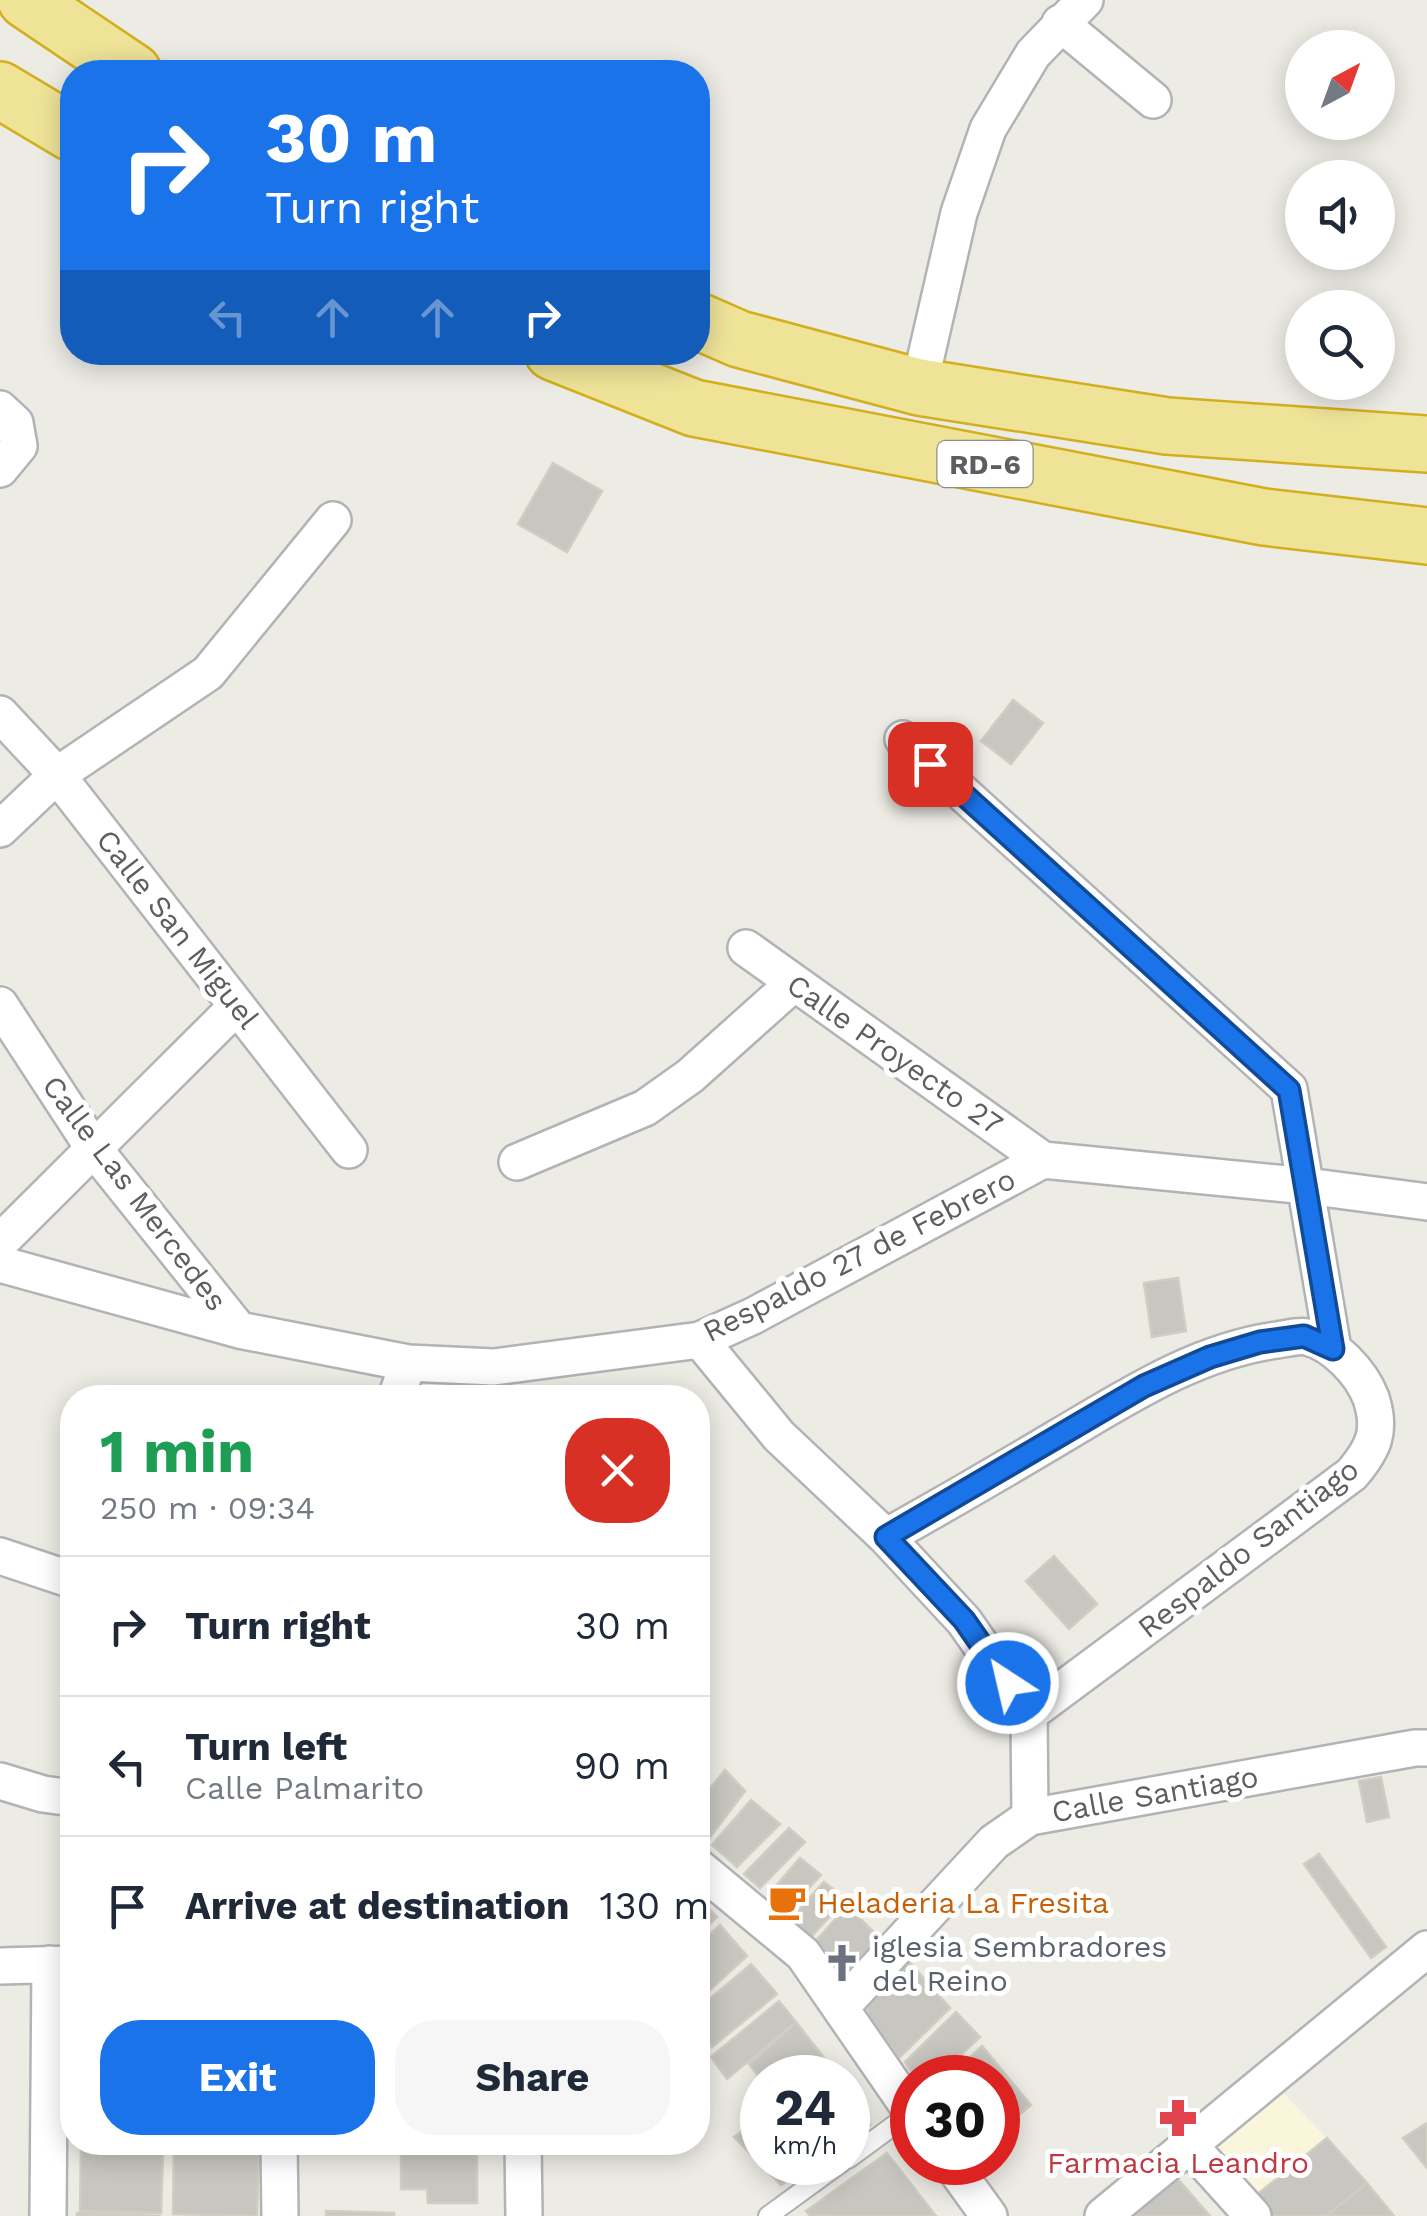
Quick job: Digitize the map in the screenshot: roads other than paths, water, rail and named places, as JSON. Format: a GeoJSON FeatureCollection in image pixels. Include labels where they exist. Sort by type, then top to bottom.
{"type":"FeatureCollection","features":[{"type":"Feature","properties":{"kind":"highway"},"geometry":{"type":"LineString","coordinates":[[26,0],[115,60]]}},
{"type":"Feature","properties":{"kind":"highway"},"geometry":{"type":"LineString","coordinates":[[0,90],[60,126]]}},
{"type":"Feature","properties":{"kind":"highway","name":"RD-6"},"geometry":{"type":"LineString","coordinates":[[710,326],[739,339],[919,387],[1167,426],[1427,444]]}},
{"type":"Feature","properties":{"kind":"highway","name":"RD-6"},"geometry":{"type":"LineString","coordinates":[[585,365],[694,408],[1264,518],[1427,536]]}},
{"type":"Feature","properties":{"kind":"street"},"geometry":{"type":"LineString","coordinates":[[919,387],[959,212],[988,129],[1033,54],[1072,12],[1153,100]]}},
{"type":"Feature","properties":{"kind":"street"},"geometry":{"type":"LineString","coordinates":[[0,409],[15,424],[19,446],[0,469]]}},
{"type":"Feature","properties":{"kind":"street"},"geometry":{"type":"LineString","coordinates":[[0,829],[57,774],[208,674],[332,520]]}},
{"type":"Feature","properties":{"kind":"street","name":"Calle San Miguel"},"geometry":{"type":"LineString","coordinates":[[0,714],[57,774],[349,1150]]}},
{"type":"Feature","properties":{"kind":"street"},"geometry":{"type":"LineString","coordinates":[[903,739],[1289,1090],[1333,1349]]}},
{"type":"Feature","properties":{"kind":"street","name":"Calle Proyecto 27"},"geometry":{"type":"LineString","coordinates":[[746,948],[1043,1160]]}},
{"type":"Feature","properties":{"kind":"street"},"geometry":{"type":"LineString","coordinates":[[517,1162],[644,1108],[690,1076],[794,983]]}},
{"type":"Feature","properties":{"kind":"street","name":"Calle Las Mercedes"},"geometry":{"type":"LineString","coordinates":[[0,1005],[94,1149],[240,1330]]}},
{"type":"Feature","properties":{"kind":"street"},"geometry":{"type":"LineString","coordinates":[[0,1242],[237,1006]]}},
{"type":"Feature","properties":{"kind":"street","name":"Respaldo 27 de Febrero"},"geometry":{"type":"LineString","coordinates":[[0,1264],[240,1330],[408,1362],[494,1367],[700,1340],[753,1316],[1043,1160],[1427,1202]]}},
{"type":"Feature","properties":{"kind":"street"},"geometry":{"type":"LineString","coordinates":[[886,1537],[1144,1386],[1210,1357],[1260,1342],[1304,1336],[1333,1349]]}},
{"type":"Feature","properties":{"kind":"street"},"geometry":{"type":"LineString","coordinates":[[700,1340],[778,1436],[886,1537],[964,1620],[1030,1714],[1030,1816]]}},
{"type":"Feature","properties":{"kind":"street","name":"Respaldo Santiago"},"geometry":{"type":"LineString","coordinates":[[1030,1714],[1352,1474],[1373,1449],[1375,1423],[1370,1397],[1354,1371],[1333,1349]]}},
{"type":"Feature","properties":{"kind":"street"},"geometry":{"type":"LineString","coordinates":[[400,1385],[408,1362]]}},
{"type":"Feature","properties":{"kind":"street"},"geometry":{"type":"LineString","coordinates":[[0,1556],[60,1576]]}},
{"type":"Feature","properties":{"kind":"street","name":"Calle Santiago"},"geometry":{"type":"LineString","coordinates":[[841,2006],[994,1842],[1030,1816],[1427,1748]]}},
{"type":"Feature","properties":{"kind":"street"},"geometry":{"type":"LineString","coordinates":[[0,1781],[60,1796]]}},
{"type":"Feature","properties":{"kind":"street"},"geometry":{"type":"LineString","coordinates":[[710,1878],[803,1954],[890,2079]]}},
{"type":"Feature","properties":{"kind":"street"},"geometry":{"type":"LineString","coordinates":[[1103,2216],[1427,1949]]}},
{"type":"Feature","properties":{"kind":"street"},"geometry":{"type":"LineString","coordinates":[[0,1966],[60,1964]]}},
{"type":"Feature","properties":{"kind":"street"},"geometry":{"type":"LineString","coordinates":[[48,2216],[60,1983]]}},
{"type":"Feature","properties":{"kind":"street"},"geometry":{"type":"LineString","coordinates":[[1189,2145],[1253,2216]]}},
{"type":"Feature","properties":{"kind":"street"},"geometry":{"type":"LineString","coordinates":[[279,2155],[280,2216]]}},
{"type":"Feature","properties":{"kind":"street"},"geometry":{"type":"LineString","coordinates":[[522,2155],[524,2216]]}},
{"type":"Feature","properties":{"kind":"street"},"geometry":{"type":"LineString","coordinates":[[967,2185],[989,2216]]}},
{"type":"Feature","properties":{"kind":"lane"},"geometry":{"type":"LineString","coordinates":[[768,2216],[811,2185]]}},
{"type":"Feature","properties":{"kind":"place","name":"Heladeria La Fresita"},"geometry":{"type":"Point","coordinates":[787,1902]}},
{"type":"Feature","properties":{"kind":"place","name":"iglesia Sembradores del Reino"},"geometry":{"type":"Point","coordinates":[842,1963]}},
{"type":"Feature","properties":{"kind":"place","name":"Farmacia Leandro"},"geometry":{"type":"Point","coordinates":[1178,2118]}}]}
